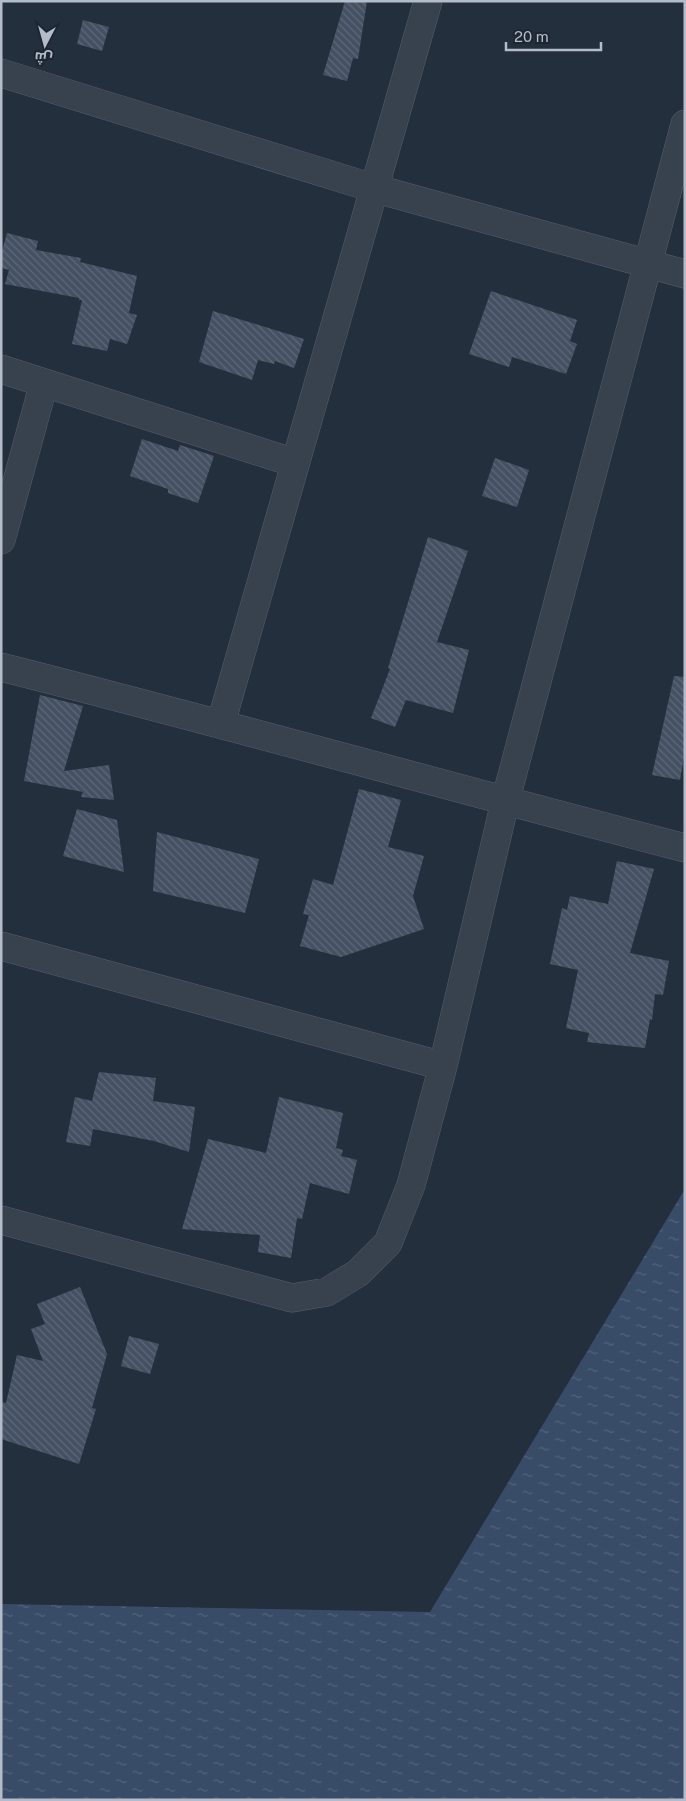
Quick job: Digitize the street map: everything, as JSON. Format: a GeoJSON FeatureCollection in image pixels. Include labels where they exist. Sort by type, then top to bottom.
{"type":"FeatureCollection","features":[{"type":"Feature","properties":{"kind":"street"},"geometry":{"type":"LineString","coordinates":[[221,722],[428,1]]}},
{"type":"Feature","properties":{"kind":"street"},"geometry":{"type":"LineString","coordinates":[[1,74],[373,188],[685,274]]}},
{"type":"Feature","properties":{"kind":"street"},"geometry":{"type":"LineString","coordinates":[[1,1220],[292,1298],[327,1292],[358,1272],[388,1243],[411,1185],[443,1066],[505,802],[685,124]]}},
{"type":"Feature","properties":{"kind":"street"},"geometry":{"type":"LineString","coordinates":[[1,369],[294,463]]}},
{"type":"Feature","properties":{"kind":"street"},"geometry":{"type":"LineString","coordinates":[[1,540],[44,383]]}},
{"type":"Feature","properties":{"kind":"street"},"geometry":{"type":"LineString","coordinates":[[1,667],[221,722],[505,802],[685,848]]}},
{"type":"Feature","properties":{"kind":"street"},"geometry":{"type":"LineString","coordinates":[[1,946],[443,1066]]}},
{"type":"Feature","properties":{"kind":"water"},"geometry":{"type":"Polygon","coordinates":[[[685,1189],[685,1800],[1,1800],[1,1604],[430,1612],[685,1189]]]}},
{"type":"Feature","properties":{"kind":"building"},"geometry":{"type":"Polygon","coordinates":[[[345,1],[367,1],[358,59],[353,58],[347,81],[323,75],[345,1]]]}},
{"type":"Feature","properties":{"kind":"building"},"geometry":{"type":"Polygon","coordinates":[[[83,20],[109,27],[102,51],[77,44],[83,20]]]}},
{"type":"Feature","properties":{"kind":"building"},"geometry":{"type":"Polygon","coordinates":[[[7,233],[38,241],[36,250],[81,258],[80,262],[137,276],[129,313],[137,315],[127,344],[110,339],[107,351],[72,344],[82,300],[5,284],[9,270],[1,268],[1,255],[7,233]]]}},
{"type":"Feature","properties":{"kind":"building"},"geometry":{"type":"Polygon","coordinates":[[[491,291],[577,320],[570,341],[577,344],[566,374],[512,357],[509,367],[469,354],[491,291]]]}},
{"type":"Feature","properties":{"kind":"building"},"geometry":{"type":"Polygon","coordinates":[[[213,311],[304,339],[294,368],[275,361],[274,364],[258,360],[252,380],[199,362],[213,311]]]}},
{"type":"Feature","properties":{"kind":"building"},"geometry":{"type":"Polygon","coordinates":[[[142,439],[178,451],[180,445],[214,456],[198,503],[168,493],[168,489],[130,476],[142,439]]]}},
{"type":"Feature","properties":{"kind":"building"},"geometry":{"type":"Polygon","coordinates":[[[495,458],[529,470],[517,507],[482,496],[495,458]]]}},
{"type":"Feature","properties":{"kind":"building"},"geometry":{"type":"Polygon","coordinates":[[[428,537],[468,551],[437,642],[469,650],[453,713],[406,700],[395,727],[371,718],[390,669],[388,668],[428,537]]]}},
{"type":"Feature","properties":{"kind":"building"},"geometry":{"type":"Polygon","coordinates":[[[674,676],[685,677],[685,750],[680,780],[652,775],[674,676]]]}},
{"type":"Feature","properties":{"kind":"building"},"geometry":{"type":"Polygon","coordinates":[[[40,695],[83,706],[64,771],[109,765],[114,800],[81,797],[83,792],[24,781],[40,695]]]}},
{"type":"Feature","properties":{"kind":"building"},"geometry":{"type":"Polygon","coordinates":[[[359,789],[401,800],[388,847],[424,856],[413,896],[424,929],[341,957],[300,946],[309,915],[303,914],[313,879],[333,885],[359,789]]]}},
{"type":"Feature","properties":{"kind":"building"},"geometry":{"type":"Polygon","coordinates":[[[77,809],[117,820],[124,872],[63,856],[77,809]]]}},
{"type":"Feature","properties":{"kind":"building"},"geometry":{"type":"Polygon","coordinates":[[[157,832],[259,859],[245,913],[153,891],[157,832]]]}},
{"type":"Feature","properties":{"kind":"building"},"geometry":{"type":"Polygon","coordinates":[[[617,861],[654,869],[630,953],[669,961],[663,995],[655,994],[652,1020],[650,1019],[645,1048],[587,1042],[589,1033],[566,1028],[578,970],[550,964],[562,908],[567,910],[570,896],[608,904],[617,861]]]}},
{"type":"Feature","properties":{"kind":"building"},"geometry":{"type":"Polygon","coordinates":[[[99,1072],[156,1078],[153,1101],[195,1107],[189,1152],[154,1141],[93,1129],[90,1146],[66,1142],[75,1097],[92,1101],[99,1072]]]}},
{"type":"Feature","properties":{"kind":"building"},"geometry":{"type":"Polygon","coordinates":[[[279,1097],[343,1113],[336,1148],[343,1150],[341,1156],[357,1160],[349,1194],[310,1183],[302,1219],[297,1218],[291,1258],[258,1252],[260,1235],[182,1229],[208,1139],[266,1153],[279,1097]]]}},
{"type":"Feature","properties":{"kind":"building"},"geometry":{"type":"Polygon","coordinates":[[[80,1287],[107,1354],[92,1408],[96,1409],[79,1464],[1,1439],[1,1402],[6,1403],[17,1355],[43,1361],[31,1329],[45,1324],[37,1304],[80,1287]]]}},
{"type":"Feature","properties":{"kind":"building"},"geometry":{"type":"Polygon","coordinates":[[[129,1336],[159,1344],[150,1374],[121,1366],[129,1336]]]}}]}
